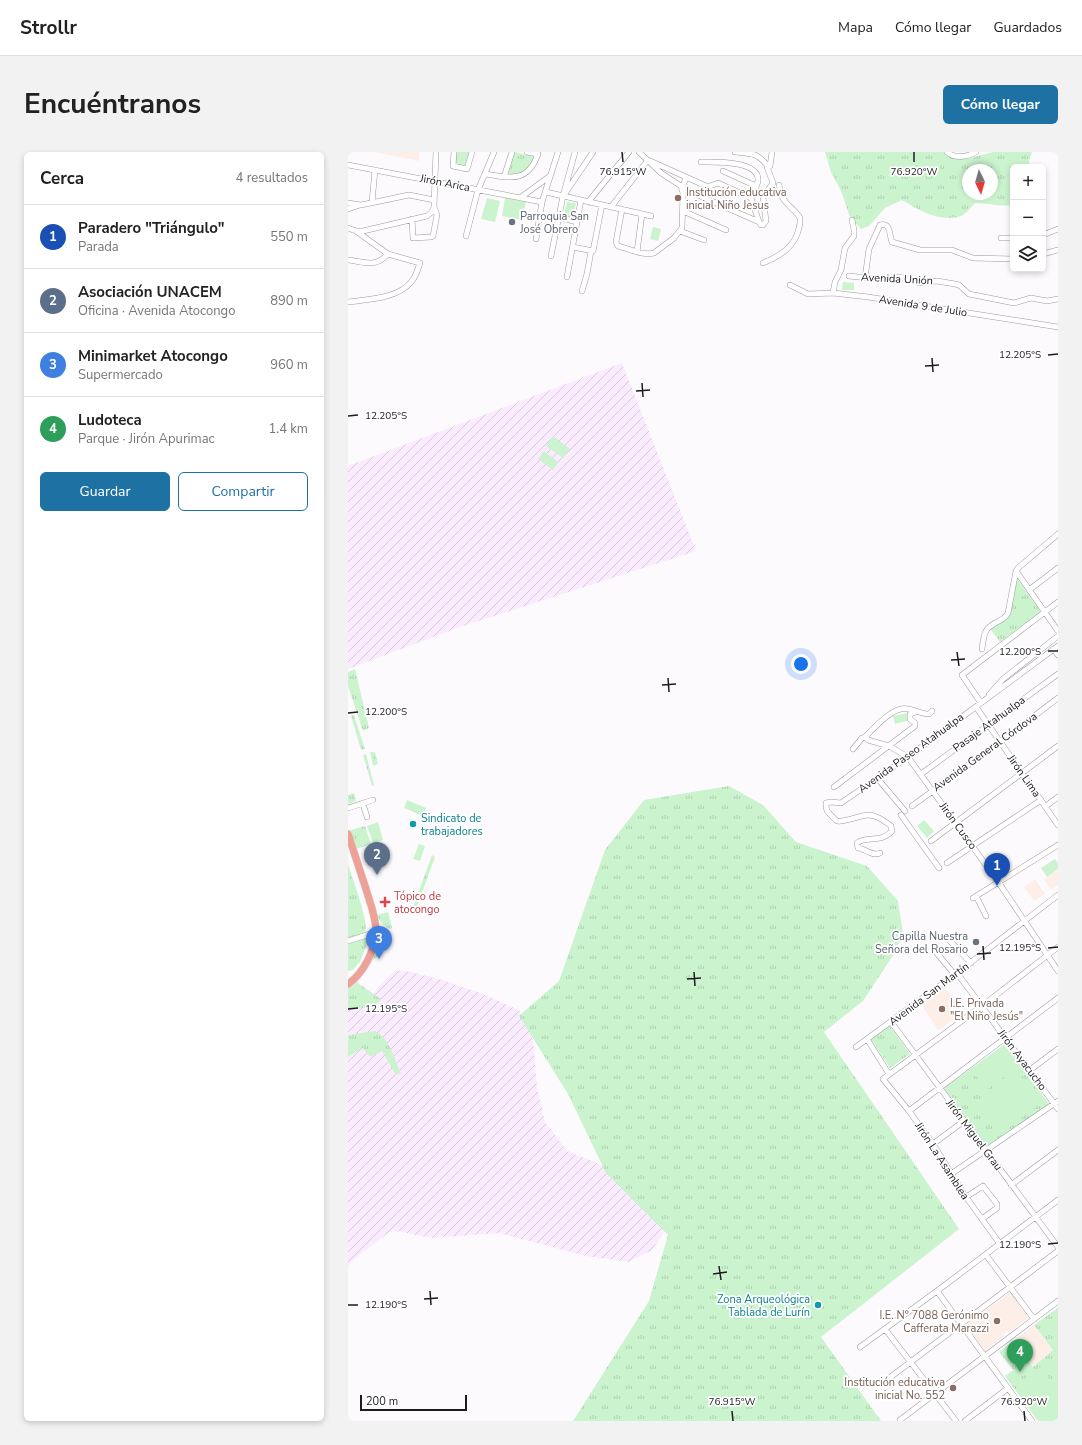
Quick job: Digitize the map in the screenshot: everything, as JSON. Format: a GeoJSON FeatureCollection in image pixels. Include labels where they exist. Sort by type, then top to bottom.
{"type":"FeatureCollection","features":[{"type":"Feature","properties":{"kind":"main road"},"geometry":{"type":"LineString","coordinates":[[348,834],[372,909],[374,933],[374,944],[369,958],[358,974],[348,984]]}},
{"type":"Feature","properties":{"kind":"main road"},"geometry":{"type":"LineString","coordinates":[[348,849],[374,933],[365,957],[348,980]]}},
{"type":"Feature","properties":{"kind":"street"},"geometry":{"type":"LineString","coordinates":[[412,219],[413,238],[433,236],[437,215],[434,206],[436,152]]}},
{"type":"Feature","properties":{"kind":"street"},"geometry":{"type":"LineString","coordinates":[[454,152],[454,166],[467,168],[472,152]]}},
{"type":"Feature","properties":{"kind":"street"},"geometry":{"type":"LineString","coordinates":[[466,236],[478,190],[494,152]]}},
{"type":"Feature","properties":{"kind":"street"},"geometry":{"type":"LineString","coordinates":[[504,177],[512,152]]}},
{"type":"Feature","properties":{"kind":"street"},"geometry":{"type":"LineString","coordinates":[[486,174],[510,178],[521,176],[529,171],[534,165],[538,154],[528,152]]}},
{"type":"Feature","properties":{"kind":"street"},"geometry":{"type":"LineString","coordinates":[[536,240],[542,202],[558,152]]}},
{"type":"Feature","properties":{"kind":"street"},"geometry":{"type":"LineString","coordinates":[[551,256],[563,196],[575,152]]}},
{"type":"Feature","properties":{"kind":"street"},"geometry":{"type":"LineString","coordinates":[[563,196],[594,152]]}},
{"type":"Feature","properties":{"kind":"street"},"geometry":{"type":"LineString","coordinates":[[588,202],[629,152]]}},
{"type":"Feature","properties":{"kind":"street"},"geometry":{"type":"LineString","coordinates":[[639,152],[661,173],[679,184],[682,188],[759,222],[761,225],[765,224],[764,197],[773,183],[768,166],[756,154],[735,152]]}},
{"type":"Feature","properties":{"kind":"street"},"geometry":{"type":"LineString","coordinates":[[768,166],[770,166],[772,152]]}},
{"type":"Feature","properties":{"kind":"street"},"geometry":{"type":"LineString","coordinates":[[947,152],[954,157],[970,155],[976,152]]}},
{"type":"Feature","properties":{"kind":"street"},"geometry":{"type":"LineString","coordinates":[[648,160],[706,186],[718,183],[751,198]]}},
{"type":"Feature","properties":{"kind":"street"},"geometry":{"type":"LineString","coordinates":[[611,207],[648,160]]}},
{"type":"Feature","properties":{"kind":"street"},"geometry":{"type":"LineString","coordinates":[[701,162],[749,166],[757,176],[758,181],[751,198],[759,222]]}},
{"type":"Feature","properties":{"kind":"street","name":"Jirón Arica"},"geometry":{"type":"LineString","coordinates":[[348,165],[542,202]]}},
{"type":"Feature","properties":{"kind":"street"},"geometry":{"type":"LineString","coordinates":[[372,202],[375,170]]}},
{"type":"Feature","properties":{"kind":"street"},"geometry":{"type":"LineString","coordinates":[[723,171],[756,186]]}},
{"type":"Feature","properties":{"kind":"street"},"geometry":{"type":"LineString","coordinates":[[520,198],[551,175]]}},
{"type":"Feature","properties":{"kind":"street"},"geometry":{"type":"LineString","coordinates":[[622,209],[616,244],[637,252],[646,254],[654,253],[674,238],[680,231],[683,224],[682,188],[686,178]]}},
{"type":"Feature","properties":{"kind":"street"},"geometry":{"type":"LineString","coordinates":[[763,263],[778,256],[791,246],[796,238],[801,220],[784,200],[780,185]]}},
{"type":"Feature","properties":{"kind":"street"},"geometry":{"type":"LineString","coordinates":[[546,192],[651,216]]}},
{"type":"Feature","properties":{"kind":"street"},"geometry":{"type":"LineString","coordinates":[[348,209],[372,202],[409,195],[434,200]]}},
{"type":"Feature","properties":{"kind":"street"},"geometry":{"type":"LineString","coordinates":[[567,277],[581,200]]}},
{"type":"Feature","properties":{"kind":"street"},"geometry":{"type":"LineString","coordinates":[[348,203],[361,205]]}},
{"type":"Feature","properties":{"kind":"street"},"geometry":{"type":"LineString","coordinates":[[582,291],[591,251],[593,251],[602,205]]}},
{"type":"Feature","properties":{"kind":"street"},"geometry":{"type":"LineString","coordinates":[[356,231],[363,231],[430,215],[434,206]]}},
{"type":"Feature","properties":{"kind":"street"},"geometry":{"type":"LineString","coordinates":[[683,211],[726,230]]}},
{"type":"Feature","properties":{"kind":"street"},"geometry":{"type":"LineString","coordinates":[[637,252],[642,214]]}},
{"type":"Feature","properties":{"kind":"street"},"geometry":{"type":"LineString","coordinates":[[559,218],[577,222]]}},
{"type":"Feature","properties":{"kind":"street"},"geometry":{"type":"LineString","coordinates":[[833,293],[841,270],[845,248],[854,236],[852,220]]}},
{"type":"Feature","properties":{"kind":"street"},"geometry":{"type":"LineString","coordinates":[[865,278],[869,250],[880,225],[882,224],[888,227],[892,242],[903,246],[927,251],[952,250],[973,258],[1010,259]]}},
{"type":"Feature","properties":{"kind":"street"},"geometry":{"type":"LineString","coordinates":[[348,228],[356,231],[388,254],[420,264],[413,280],[398,292],[388,296],[348,302]]}},
{"type":"Feature","properties":{"kind":"street"},"geometry":{"type":"LineString","coordinates":[[1046,234],[1058,229]]}},
{"type":"Feature","properties":{"kind":"street"},"geometry":{"type":"LineString","coordinates":[[680,231],[704,240]]}},
{"type":"Feature","properties":{"kind":"street"},"geometry":{"type":"LineString","coordinates":[[1001,238],[1010,238]]}},
{"type":"Feature","properties":{"kind":"street"},"geometry":{"type":"LineString","coordinates":[[573,247],[591,251]]}},
{"type":"Feature","properties":{"kind":"street"},"geometry":{"type":"LineString","coordinates":[[1046,253],[1058,250]]}},
{"type":"Feature","properties":{"kind":"street"},"geometry":{"type":"LineString","coordinates":[[348,260],[373,263],[382,260],[388,254]]}},
{"type":"Feature","properties":{"kind":"street","name":"Avenida Unión"},"geometry":{"type":"LineString","coordinates":[[849,276],[883,279],[900,277],[919,283],[937,281],[959,285],[965,292],[973,295],[1014,303],[1031,298],[1047,301],[1058,299]]}},
{"type":"Feature","properties":{"kind":"street","name":"Avenida 9 de Julio"},"geometry":{"type":"LineString","coordinates":[[790,285],[808,294],[833,293],[868,297],[1058,327]]}},
{"type":"Feature","properties":{"kind":"street"},"geometry":{"type":"LineString","coordinates":[[982,649],[985,631],[988,627],[1005,618],[1008,613],[1016,571],[1058,534]]}},
{"type":"Feature","properties":{"kind":"street"},"geometry":{"type":"LineString","coordinates":[[1029,590],[1058,568]]}},
{"type":"Feature","properties":{"kind":"street"},"geometry":{"type":"LineString","coordinates":[[1016,571],[1058,631]]}},
{"type":"Feature","properties":{"kind":"street"},"geometry":{"type":"LineString","coordinates":[[981,703],[962,675],[1058,602]]}},
{"type":"Feature","properties":{"kind":"street","name":"Avenida Paseo Atahualpa"},"geometry":{"type":"LineString","coordinates":[[981,703],[1003,679],[1058,636]]}},
{"type":"Feature","properties":{"kind":"street"},"geometry":{"type":"LineString","coordinates":[[1056,647],[1058,656]]}},
{"type":"Feature","properties":{"kind":"street","name":"Avenida Paseo Atahualpa"},"geometry":{"type":"LineString","coordinates":[[880,853],[874,854],[862,848],[858,848],[857,843],[861,840],[880,839],[892,831],[892,828],[878,817],[870,815],[841,821],[837,820],[828,812],[826,805],[828,802],[841,803],[908,757],[1056,647]]}},
{"type":"Feature","properties":{"kind":"street","name":"Pasaje Atahualpa"},"geometry":{"type":"LineString","coordinates":[[920,774],[1058,674]]}},
{"type":"Feature","properties":{"kind":"street","name":"Avenida General Córdova"},"geometry":{"type":"LineString","coordinates":[[912,806],[1058,698]]}},
{"type":"Feature","properties":{"kind":"street","name":"Jirón Lima"},"geometry":{"type":"LineString","coordinates":[[976,707],[1058,825]]}},
{"type":"Feature","properties":{"kind":"street"},"geometry":{"type":"LineString","coordinates":[[853,749],[862,738],[867,739],[883,720],[891,714],[907,708],[922,714],[930,714],[932,711]]}},
{"type":"Feature","properties":{"kind":"street"},"geometry":{"type":"LineString","coordinates":[[834,787],[915,726],[915,723],[910,719],[910,714],[916,712]]}},
{"type":"Feature","properties":{"kind":"street","name":"Jirón Cusco"},"geometry":{"type":"LineString","coordinates":[[867,739],[889,746],[908,757],[999,883],[1058,971]]}},
{"type":"Feature","properties":{"kind":"street"},"geometry":{"type":"LineString","coordinates":[[931,841],[1058,746]]}},
{"type":"Feature","properties":{"kind":"street"},"geometry":{"type":"LineString","coordinates":[[877,778],[903,813],[939,868]]}},
{"type":"Feature","properties":{"kind":"street"},"geometry":{"type":"LineString","coordinates":[[1046,806],[1058,797]]}},
{"type":"Feature","properties":{"kind":"street"},"geometry":{"type":"LineString","coordinates":[[348,808],[373,800]]}},
{"type":"Feature","properties":{"kind":"street"},"geometry":{"type":"LineString","coordinates":[[946,863],[1041,800]]}},
{"type":"Feature","properties":{"kind":"street"},"geometry":{"type":"LineString","coordinates":[[363,804],[367,817]]}},
{"type":"Feature","properties":{"kind":"street"},"geometry":{"type":"LineString","coordinates":[[986,916],[974,897],[999,883],[1058,845]]}},
{"type":"Feature","properties":{"kind":"street","name":"Avenida San Martín"},"geometry":{"type":"LineString","coordinates":[[856,1047],[971,963],[1058,895]]}},
{"type":"Feature","properties":{"kind":"street"},"geometry":{"type":"LineString","coordinates":[[348,941],[374,933]]}},
{"type":"Feature","properties":{"kind":"street"},"geometry":{"type":"LineString","coordinates":[[950,941],[971,963]]}},
{"type":"Feature","properties":{"kind":"street"},"geometry":{"type":"LineString","coordinates":[[867,1039],[889,1074],[982,1006],[1058,947]]}},
{"type":"Feature","properties":{"kind":"street","name":"Jirón Ayacucho"},"geometry":{"type":"LineString","coordinates":[[935,951],[982,1006],[1056,1102],[1058,1109]]}},
{"type":"Feature","properties":{"kind":"street"},"geometry":{"type":"LineString","coordinates":[[909,1111],[1058,998]]}},
{"type":"Feature","properties":{"kind":"street","name":"Jirón Miguel Grau"},"geometry":{"type":"LineString","coordinates":[[891,1022],[1058,1248]]}},
{"type":"Feature","properties":{"kind":"street"},"geometry":{"type":"LineString","coordinates":[[1030,1070],[1058,1049]]}},
{"type":"Feature","properties":{"kind":"street","name":"Jirón La Asamblea"},"geometry":{"type":"LineString","coordinates":[[889,1074],[883,1079],[933,1144],[966,1197],[1000,1244]]}},
{"type":"Feature","properties":{"kind":"street"},"geometry":{"type":"LineString","coordinates":[[951,1174],[1056,1102]]}},
{"type":"Feature","properties":{"kind":"street"},"geometry":{"type":"LineString","coordinates":[[933,1144],[964,1121]]}},
{"type":"Feature","properties":{"kind":"street"},"geometry":{"type":"LineString","coordinates":[[1011,1185],[1058,1150]]}},
{"type":"Feature","properties":{"kind":"street"},"geometry":{"type":"LineString","coordinates":[[966,1197],[983,1186],[997,1204],[997,1208],[982,1220]]}},
{"type":"Feature","properties":{"kind":"street"},"geometry":{"type":"LineString","coordinates":[[860,1347],[938,1291],[1058,1200]]}},
{"type":"Feature","properties":{"kind":"street"},"geometry":{"type":"LineString","coordinates":[[884,1382],[1058,1251]]}},
{"type":"Feature","properties":{"kind":"street"},"geometry":{"type":"LineString","coordinates":[[986,1254],[1034,1319]]}},
{"type":"Feature","properties":{"kind":"street"},"geometry":{"type":"LineString","coordinates":[[938,1291],[1007,1389],[1032,1421]]}},
{"type":"Feature","properties":{"kind":"street"},"geometry":{"type":"LineString","coordinates":[[900,1420],[1058,1302]]}},
{"type":"Feature","properties":{"kind":"street"},"geometry":{"type":"LineString","coordinates":[[885,1329],[956,1421]]}},
{"type":"Feature","properties":{"kind":"street"},"geometry":{"type":"LineString","coordinates":[[965,1421],[1007,1389]]}},
{"type":"Feature","properties":{"kind":"shaded area"},"geometry":{"type":"Polygon","coordinates":[[[375,152],[419,152],[419,161],[375,152]]]}},
{"type":"Feature","properties":{"kind":"shaded area"},"geometry":{"type":"Polygon","coordinates":[[[622,363],[696,551],[457,628],[348,669],[348,466],[622,363]]]}},
{"type":"Feature","properties":{"kind":"shaded area"},"geometry":{"type":"Polygon","coordinates":[[[1058,870],[1058,885],[1051,890],[1044,879],[1058,870]]]}},
{"type":"Feature","properties":{"kind":"shaded area"},"geometry":{"type":"Polygon","coordinates":[[[1035,879],[1045,894],[1034,901],[1024,887],[1035,879]]]}},
{"type":"Feature","properties":{"kind":"shaded area"},"geometry":{"type":"Polygon","coordinates":[[[395,970],[411,972],[442,980],[486,995],[520,1011],[533,1040],[537,1087],[545,1122],[567,1151],[602,1165],[631,1185],[664,1216],[663,1234],[652,1250],[629,1262],[586,1256],[500,1233],[431,1238],[392,1230],[358,1256],[348,1266],[348,985],[356,981],[373,993],[395,970]]]}},
{"type":"Feature","properties":{"kind":"shaded area","name":"I.E. Privada \"El Niño Jesús\""},"geometry":{"type":"Polygon","coordinates":[[[945,987],[962,1014],[938,1030],[921,1004],[945,987]]]}},
{"type":"Feature","properties":{"kind":"shaded area","name":"I.E. N° 7088 Gerónimo Cafferata Marazzi"},"geometry":{"type":"Polygon","coordinates":[[[1010,1292],[1029,1318],[1009,1333],[1007,1331],[1003,1334],[1004,1336],[985,1351],[966,1325],[1010,1292]]]}},
{"type":"Feature","properties":{"kind":"shaded area"},"geometry":{"type":"Polygon","coordinates":[[[1034,1325],[1053,1350],[1033,1367],[1013,1341],[1034,1325]]]}},
{"type":"Feature","properties":{"kind":"green space"},"geometry":{"type":"Polygon","coordinates":[[[456,152],[469,152],[465,165],[456,164],[456,152]]]}},
{"type":"Feature","properties":{"kind":"green space"},"geometry":{"type":"Polygon","coordinates":[[[514,152],[535,157],[527,170],[520,174],[505,175],[514,152]]]}},
{"type":"Feature","properties":{"kind":"green space"},"geometry":{"type":"Polygon","coordinates":[[[825,152],[951,152],[954,155],[970,158],[993,152],[1032,152],[1030,164],[1010,164],[1010,205],[975,203],[967,212],[961,216],[953,218],[938,217],[915,208],[902,200],[885,208],[870,225],[861,229],[850,217],[841,191],[831,172],[825,152]]]}},
{"type":"Feature","properties":{"kind":"green space"},"geometry":{"type":"Polygon","coordinates":[[[487,198],[500,201],[495,222],[481,219],[487,198]]]}},
{"type":"Feature","properties":{"kind":"green space"},"geometry":{"type":"Polygon","coordinates":[[[505,198],[526,202],[522,220],[502,216],[505,198]]]}},
{"type":"Feature","properties":{"kind":"green space"},"geometry":{"type":"Polygon","coordinates":[[[567,202],[576,203],[573,219],[563,217],[567,202]]]}},
{"type":"Feature","properties":{"kind":"green space"},"geometry":{"type":"Polygon","coordinates":[[[653,227],[661,229],[658,241],[650,239],[653,227]]]}},
{"type":"Feature","properties":{"kind":"green space"},"geometry":{"type":"Polygon","coordinates":[[[843,282],[854,283],[854,290],[842,290],[843,282]]]}},
{"type":"Feature","properties":{"kind":"green space"},"geometry":{"type":"Polygon","coordinates":[[[553,436],[570,449],[563,458],[546,446],[553,436]]]}},
{"type":"Feature","properties":{"kind":"green space"},"geometry":{"type":"Polygon","coordinates":[[[544,451],[558,462],[553,470],[538,459],[544,451]]]}},
{"type":"Feature","properties":{"kind":"green space"},"geometry":{"type":"Polygon","coordinates":[[[1017,579],[1041,612],[1000,642],[989,627],[1008,617],[1017,579]]]}},
{"type":"Feature","properties":{"kind":"green space"},"geometry":{"type":"Polygon","coordinates":[[[1030,605],[1035,612],[1023,622],[1017,615],[1030,605]]]}},
{"type":"Feature","properties":{"kind":"green space"},"geometry":{"type":"Polygon","coordinates":[[[355,669],[369,728],[363,731],[348,686],[348,672],[355,669]]]}},
{"type":"Feature","properties":{"kind":"green space"},"geometry":{"type":"Polygon","coordinates":[[[908,713],[910,720],[895,724],[893,716],[908,713]]]}},
{"type":"Feature","properties":{"kind":"green space"},"geometry":{"type":"Polygon","coordinates":[[[354,715],[365,749],[361,750],[351,716],[354,715]]]}},
{"type":"Feature","properties":{"kind":"green space"},"geometry":{"type":"Polygon","coordinates":[[[370,752],[375,752],[378,764],[373,766],[370,752]]]}},
{"type":"Feature","properties":{"kind":"green space"},"geometry":{"type":"Polygon","coordinates":[[[366,754],[374,785],[372,786],[363,755],[366,754]]]}},
{"type":"Feature","properties":{"kind":"green space"},"geometry":{"type":"Polygon","coordinates":[[[729,786],[763,805],[796,842],[867,866],[898,901],[903,933],[894,954],[863,1001],[824,1032],[959,1229],[821,1337],[881,1421],[573,1421],[649,1301],[668,1235],[606,1173],[568,1094],[519,1016],[559,981],[605,850],[644,800],[729,786]]]}},
{"type":"Feature","properties":{"kind":"green space"},"geometry":{"type":"Polygon","coordinates":[[[354,793],[356,801],[348,804],[348,795],[354,793]]]}},
{"type":"Feature","properties":{"kind":"green space"},"geometry":{"type":"Polygon","coordinates":[[[407,800],[426,808],[423,816],[404,808],[407,800]]]}},
{"type":"Feature","properties":{"kind":"green space"},"geometry":{"type":"Polygon","coordinates":[[[924,820],[934,831],[927,838],[917,826],[924,820]]]}},
{"type":"Feature","properties":{"kind":"green space"},"geometry":{"type":"Polygon","coordinates":[[[378,822],[383,840],[373,843],[367,826],[378,822]]]}},
{"type":"Feature","properties":{"kind":"green space"},"geometry":{"type":"Polygon","coordinates":[[[365,826],[371,844],[356,849],[350,830],[365,826]]]}},
{"type":"Feature","properties":{"kind":"green space"},"geometry":{"type":"Polygon","coordinates":[[[419,844],[425,846],[420,861],[413,859],[419,844]]]}},
{"type":"Feature","properties":{"kind":"green space"},"geometry":{"type":"Polygon","coordinates":[[[432,855],[435,857],[415,912],[412,910],[432,855]]]}},
{"type":"Feature","properties":{"kind":"green space"},"geometry":{"type":"Polygon","coordinates":[[[1055,859],[1058,863],[1058,869],[1047,877],[1041,868],[1055,859]]]}},
{"type":"Feature","properties":{"kind":"green space"},"geometry":{"type":"Polygon","coordinates":[[[348,864],[363,910],[366,927],[362,934],[348,938],[348,864]]]}},
{"type":"Feature","properties":{"kind":"green space"},"geometry":{"type":"Polygon","coordinates":[[[388,912],[392,927],[391,929],[382,924],[377,915],[388,912]]]}},
{"type":"Feature","properties":{"kind":"green space"},"geometry":{"type":"Polygon","coordinates":[[[384,933],[389,936],[386,945],[380,954],[365,968],[377,936],[384,933]]]}},
{"type":"Feature","properties":{"kind":"green space"},"geometry":{"type":"Polygon","coordinates":[[[366,937],[368,941],[360,962],[353,970],[348,971],[348,942],[366,937]]]}},
{"type":"Feature","properties":{"kind":"green space"},"geometry":{"type":"Polygon","coordinates":[[[357,983],[381,999],[375,1006],[377,1009],[376,1010],[367,1007],[348,1009],[348,988],[357,983]]]}},
{"type":"Feature","properties":{"kind":"green space"},"geometry":{"type":"Polygon","coordinates":[[[889,1025],[910,1054],[890,1068],[871,1039],[889,1025]]]}},
{"type":"Feature","properties":{"kind":"green space"},"geometry":{"type":"Polygon","coordinates":[[[375,1031],[380,1034],[388,1044],[401,1073],[396,1075],[382,1051],[370,1057],[363,1048],[348,1057],[348,1035],[375,1031]]]}},
{"type":"Feature","properties":{"kind":"green space"},"geometry":{"type":"Polygon","coordinates":[[[1005,1044],[1049,1104],[988,1147],[944,1088],[1005,1044]]]}},
{"type":"Feature","properties":{"kind":"green space"},"geometry":{"type":"Polygon","coordinates":[[[1003,1047],[1017,1068],[986,1090],[971,1069],[1003,1047]]]}},
{"type":"Feature","properties":{"kind":"green space"},"geometry":{"type":"Polygon","coordinates":[[[1020,1075],[1041,1103],[1003,1132],[982,1104],[1020,1075]]]}},
{"type":"Feature","properties":{"kind":"green space"},"geometry":{"type":"Polygon","coordinates":[[[972,1076],[981,1087],[975,1092],[966,1081],[972,1076]]]}},
{"type":"Feature","properties":{"kind":"green space"},"geometry":{"type":"Polygon","coordinates":[[[958,1086],[967,1097],[961,1102],[952,1090],[958,1086]]]}},
{"type":"Feature","properties":{"kind":"green space"},"geometry":{"type":"Polygon","coordinates":[[[1058,1308],[1058,1421],[1038,1421],[1005,1376],[1013,1370],[999,1352],[1013,1341],[1033,1367],[1053,1350],[1034,1325],[1058,1308]]]}},
{"type":"Feature","properties":{"kind":"green space"},"geometry":{"type":"Polygon","coordinates":[[[1054,1361],[1058,1367],[1058,1384],[1045,1367],[1054,1361]]]}},
{"type":"Feature","properties":{"kind":"green space"},"geometry":{"type":"Polygon","coordinates":[[[1040,1367],[1058,1391],[1058,1417],[1052,1421],[1043,1421],[1016,1385],[1040,1367]]]}},
{"type":"Feature","properties":{"kind":"place","name":"Institución educativa inicial Niño Jesus"},"geometry":{"type":"Point","coordinates":[678,198]}},
{"type":"Feature","properties":{"kind":"place","name":"Parroquia San José Obrero"},"geometry":{"type":"Point","coordinates":[512,222]}},
{"type":"Feature","properties":{"kind":"place","name":"Sindicato de trabajadores"},"geometry":{"type":"Point","coordinates":[413,824]}},
{"type":"Feature","properties":{"kind":"place","name":"Asociación UNACEM"},"geometry":{"type":"Point","coordinates":[377,875]}},
{"type":"Feature","properties":{"kind":"place","name":"Paradero \"Triángulo\""},"geometry":{"type":"Point","coordinates":[997,886]}},
{"type":"Feature","properties":{"kind":"place","name":"Tópico de atocongo"},"geometry":{"type":"Point","coordinates":[385,902]}},
{"type":"Feature","properties":{"kind":"place","name":"Capilla Nuestra Señora del Rosario"},"geometry":{"type":"Point","coordinates":[976,942]}},
{"type":"Feature","properties":{"kind":"place","name":"Minimarket Atocongo"},"geometry":{"type":"Point","coordinates":[379,959]}},
{"type":"Feature","properties":{"kind":"place","name":"I.E. Privada \"El Niño Jesús\""},"geometry":{"type":"Point","coordinates":[942,1009]}},
{"type":"Feature","properties":{"kind":"place","name":"Zona Arqueológica Tablada de Lurín"},"geometry":{"type":"Point","coordinates":[818,1305]}},
{"type":"Feature","properties":{"kind":"place","name":"I.E. N° 7088 Gerónimo Cafferata Marazzi"},"geometry":{"type":"Point","coordinates":[997,1321]}},
{"type":"Feature","properties":{"kind":"place","name":"Ludoteca"},"geometry":{"type":"Point","coordinates":[1020,1372]}},
{"type":"Feature","properties":{"kind":"place","name":"Institución educativa inicial No. 552"},"geometry":{"type":"Point","coordinates":[953,1388]}}]}
